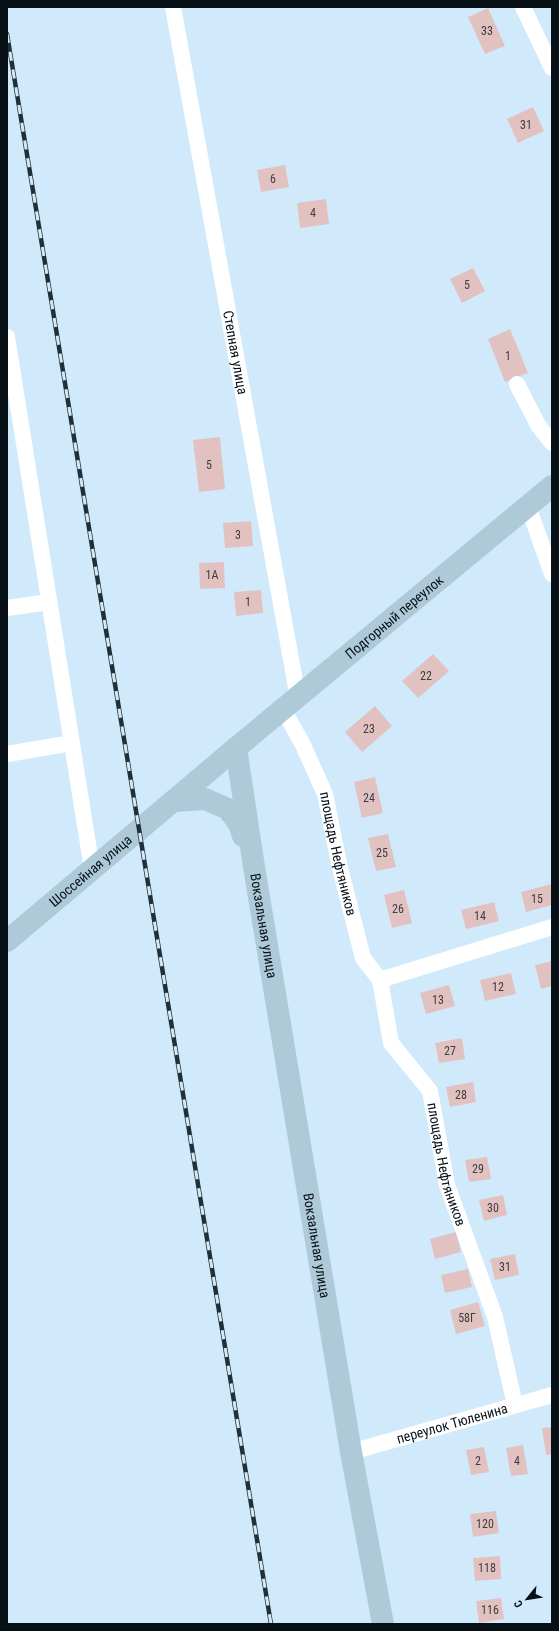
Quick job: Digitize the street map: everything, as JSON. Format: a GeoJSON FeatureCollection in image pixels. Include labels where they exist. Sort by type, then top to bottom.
{"type":"FeatureCollection","features":[{"type":"Feature","properties":{"kind":"main road","name":"Подгорный переулок"},"geometry":{"type":"LineString","coordinates":[[236,748],[552,486]]}},
{"type":"Feature","properties":{"kind":"main road","name":"Шоссейная улица"},"geometry":{"type":"LineString","coordinates":[[7,941],[236,748]]}},
{"type":"Feature","properties":{"kind":"main road"},"geometry":{"type":"LineString","coordinates":[[236,748],[254,867]]}},
{"type":"Feature","properties":{"kind":"main road"},"geometry":{"type":"LineString","coordinates":[[174,801],[205,799],[228,808],[239,824],[254,867]]}},
{"type":"Feature","properties":{"kind":"main road","name":"Вокзальная улица"},"geometry":{"type":"LineString","coordinates":[[254,867],[352,1452],[383,1624]]}},
{"type":"Feature","properties":{"kind":"street","name":"Степная улица"},"geometry":{"type":"LineString","coordinates":[[173,7],[290,704]]}},
{"type":"Feature","properties":{"kind":"street"},"geometry":{"type":"LineString","coordinates":[[522,7],[552,68]]}},
{"type":"Feature","properties":{"kind":"street"},"geometry":{"type":"LineString","coordinates":[[7,337],[92,869]]}},
{"type":"Feature","properties":{"kind":"street"},"geometry":{"type":"LineString","coordinates":[[517,384],[538,425],[552,443]]}},
{"type":"Feature","properties":{"kind":"street"},"geometry":{"type":"LineString","coordinates":[[528,506],[552,574]]}},
{"type":"Feature","properties":{"kind":"street"},"geometry":{"type":"LineString","coordinates":[[7,608],[50,602]]}},
{"type":"Feature","properties":{"kind":"street","name":"площадь Нефтяников"},"geometry":{"type":"LineString","coordinates":[[290,704],[302,743],[325,794],[340,868],[363,958],[380,980],[391,1044],[430,1091],[447,1185],[495,1317],[515,1405]]}},
{"type":"Feature","properties":{"kind":"street"},"geometry":{"type":"LineString","coordinates":[[7,754],[72,743]]}},
{"type":"Feature","properties":{"kind":"street"},"geometry":{"type":"LineString","coordinates":[[380,980],[552,927]]}},
{"type":"Feature","properties":{"kind":"street","name":"переулок Тюленина"},"geometry":{"type":"LineString","coordinates":[[352,1452],[552,1395]]}},
{"type":"Feature","properties":{"kind":"building"},"geometry":{"type":"Polygon","coordinates":[[[488,8],[505,46],[485,54],[468,17],[488,8]]]}},
{"type":"Feature","properties":{"kind":"building"},"geometry":{"type":"Polygon","coordinates":[[[533,107],[544,131],[518,143],[507,119],[533,107]]]}},
{"type":"Feature","properties":{"kind":"building"},"geometry":{"type":"Polygon","coordinates":[[[285,165],[289,187],[261,192],[257,170],[285,165]]]}},
{"type":"Feature","properties":{"kind":"building"},"geometry":{"type":"Polygon","coordinates":[[[326,199],[329,224],[300,228],[297,203],[326,199]]]}},
{"type":"Feature","properties":{"kind":"building"},"geometry":{"type":"Polygon","coordinates":[[[473,268],[485,291],[462,303],[450,279],[473,268]]]}},
{"type":"Feature","properties":{"kind":"building"},"geometry":{"type":"Polygon","coordinates":[[[510,329],[528,373],[505,382],[488,339],[510,329]]]}},
{"type":"Feature","properties":{"kind":"building"},"geometry":{"type":"Polygon","coordinates":[[[220,437],[225,489],[199,492],[193,440],[220,437]]]}},
{"type":"Feature","properties":{"kind":"building"},"geometry":{"type":"Polygon","coordinates":[[[251,521],[253,546],[225,548],[223,523],[251,521]]]}},
{"type":"Feature","properties":{"kind":"building"},"geometry":{"type":"Polygon","coordinates":[[[224,562],[225,588],[200,589],[199,563],[224,562]]]}},
{"type":"Feature","properties":{"kind":"building"},"geometry":{"type":"Polygon","coordinates":[[[261,590],[263,613],[236,616],[234,592],[261,590]]]}},
{"type":"Feature","properties":{"kind":"building"},"geometry":{"type":"Polygon","coordinates":[[[433,654],[449,671],[418,698],[402,681],[433,654]]]}},
{"type":"Feature","properties":{"kind":"building"},"geometry":{"type":"Polygon","coordinates":[[[375,706],[392,726],[362,752],[345,732],[375,706]]]}},
{"type":"Feature","properties":{"kind":"building"},"geometry":{"type":"Polygon","coordinates":[[[375,777],[383,813],[362,818],[354,782],[375,777]]]}},
{"type":"Feature","properties":{"kind":"building"},"geometry":{"type":"Polygon","coordinates":[[[388,834],[396,867],[376,871],[368,838],[388,834]]]}},
{"type":"Feature","properties":{"kind":"building"},"geometry":{"type":"Polygon","coordinates":[[[552,884],[552,905],[526,912],[521,892],[552,884]]]}},
{"type":"Feature","properties":{"kind":"building"},"geometry":{"type":"Polygon","coordinates":[[[404,890],[412,923],[392,928],[384,895],[404,890]]]}},
{"type":"Feature","properties":{"kind":"building"},"geometry":{"type":"Polygon","coordinates":[[[494,902],[499,921],[466,929],[461,910],[494,902]]]}},
{"type":"Feature","properties":{"kind":"building"},"geometry":{"type":"Polygon","coordinates":[[[552,961],[552,986],[541,989],[535,965],[552,961]]]}},
{"type":"Feature","properties":{"kind":"building"},"geometry":{"type":"Polygon","coordinates":[[[511,973],[516,994],[485,1001],[480,980],[511,973]]]}},
{"type":"Feature","properties":{"kind":"building"},"geometry":{"type":"Polygon","coordinates":[[[449,985],[455,1006],[426,1014],[420,993],[449,985]]]}},
{"type":"Feature","properties":{"kind":"building"},"geometry":{"type":"Polygon","coordinates":[[[462,1038],[465,1059],[439,1063],[435,1043],[462,1038]]]}},
{"type":"Feature","properties":{"kind":"building"},"geometry":{"type":"Polygon","coordinates":[[[473,1082],[476,1102],[450,1107],[446,1087],[473,1082]]]}},
{"type":"Feature","properties":{"kind":"building"},"geometry":{"type":"Polygon","coordinates":[[[487,1157],[491,1179],[469,1182],[465,1160],[487,1157]]]}},
{"type":"Feature","properties":{"kind":"building"},"geometry":{"type":"Polygon","coordinates":[[[503,1195],[507,1215],[484,1221],[479,1200],[503,1195]]]}},
{"type":"Feature","properties":{"kind":"building"},"geometry":{"type":"Polygon","coordinates":[[[456,1232],[461,1252],[435,1259],[430,1239],[456,1232]]]}},
{"type":"Feature","properties":{"kind":"building"},"geometry":{"type":"Polygon","coordinates":[[[515,1254],[519,1275],[495,1280],[490,1259],[515,1254]]]}},
{"type":"Feature","properties":{"kind":"building"},"geometry":{"type":"Polygon","coordinates":[[[468,1269],[472,1287],[445,1293],[441,1275],[468,1269]]]}},
{"type":"Feature","properties":{"kind":"building"},"geometry":{"type":"Polygon","coordinates":[[[478,1302],[485,1326],[456,1334],[450,1310],[478,1302]]]}},
{"type":"Feature","properties":{"kind":"building"},"geometry":{"type":"Polygon","coordinates":[[[552,1427],[552,1454],[546,1455],[542,1428],[552,1427]]]}},
{"type":"Feature","properties":{"kind":"building"},"geometry":{"type":"Polygon","coordinates":[[[523,1445],[528,1474],[511,1476],[506,1448],[523,1445]]]}},
{"type":"Feature","properties":{"kind":"building"},"geometry":{"type":"Polygon","coordinates":[[[484,1447],[489,1472],[471,1475],[466,1450],[484,1447]]]}},
{"type":"Feature","properties":{"kind":"building"},"geometry":{"type":"Polygon","coordinates":[[[496,1511],[499,1533],[473,1537],[470,1514],[496,1511]]]}},
{"type":"Feature","properties":{"kind":"building"},"geometry":{"type":"Polygon","coordinates":[[[500,1556],[501,1579],[475,1581],[473,1558],[500,1556]]]}},
{"type":"Feature","properties":{"kind":"building"},"geometry":{"type":"Polygon","coordinates":[[[501,1598],[504,1619],[479,1623],[476,1601],[501,1598]]]}},
{"type":"Feature","properties":{"kind":"railway"},"geometry":{"type":"LineString","coordinates":[[7,34],[271,1624]]}}]}
